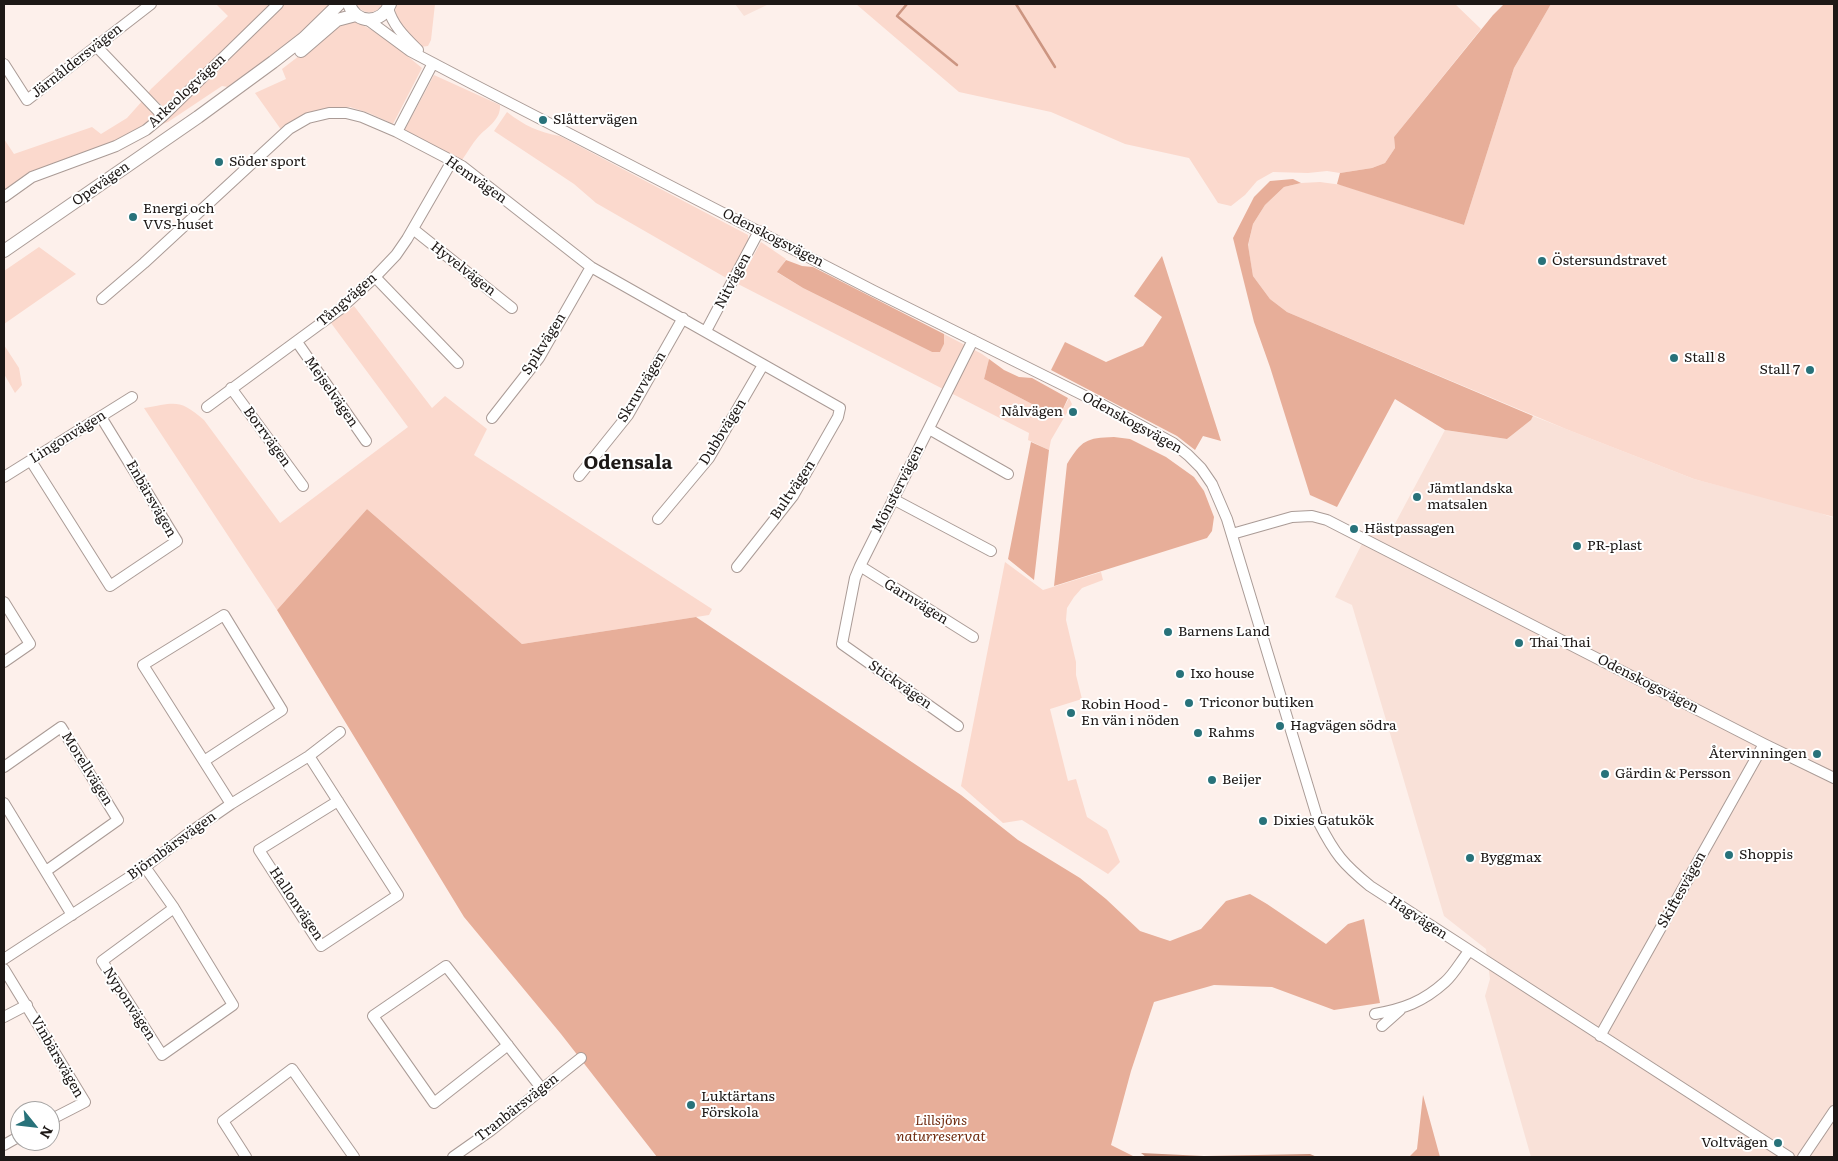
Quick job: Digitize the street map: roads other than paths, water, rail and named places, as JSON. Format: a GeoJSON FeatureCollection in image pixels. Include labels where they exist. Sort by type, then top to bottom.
{"type":"FeatureCollection","features":[{"type":"Feature","properties":{"kind":"main road","name":"Opevägen"},"geometry":{"type":"LineString","coordinates":[[4,251],[198,117],[304,38],[339,4]]}},
{"type":"Feature","properties":{"kind":"main road"},"geometry":{"type":"LineString","coordinates":[[352,9],[368,20],[380,17],[389,6]]}},
{"type":"Feature","properties":{"kind":"main road","name":"Opevägen"},"geometry":{"type":"LineString","coordinates":[[198,117],[278,68],[352,9]]}},
{"type":"Feature","properties":{"kind":"street","name":"Järnåldersvägen"},"geometry":{"type":"LineString","coordinates":[[4,64],[27,100],[151,4]]}},
{"type":"Feature","properties":{"kind":"street","name":"Arkeologvägen"},"geometry":{"type":"LineString","coordinates":[[4,197],[32,177],[116,146],[146,130],[163,116],[278,4]]}},
{"type":"Feature","properties":{"kind":"street","name":"Odenskogsvägen"},"geometry":{"type":"LineString","coordinates":[[389,6],[393,22],[398,30],[430,61]]}},
{"type":"Feature","properties":{"kind":"street","name":"Odenskogsvägen"},"geometry":{"type":"LineString","coordinates":[[368,20],[410,51],[1083,395],[1173,443],[1201,468],[1212,484],[1232,534],[1292,517],[1312,516],[1327,520],[1834,778]]}},
{"type":"Feature","properties":{"kind":"street"},"geometry":{"type":"LineString","coordinates":[[96,46],[163,116]]}},
{"type":"Feature","properties":{"kind":"street"},"geometry":{"type":"LineString","coordinates":[[397,132],[430,61]]}},
{"type":"Feature","properties":{"kind":"street","name":"Hemvägen"},"geometry":{"type":"LineString","coordinates":[[102,299],[144,263],[289,129],[308,118],[329,112],[346,113],[362,117],[397,132],[462,166],[591,267],[840,408]]}},
{"type":"Feature","properties":{"kind":"street","name":"Tångvägen"},"geometry":{"type":"LineString","coordinates":[[207,407],[339,310],[396,256],[452,161]]}},
{"type":"Feature","properties":{"kind":"street","name":"Hyvelvägen"},"geometry":{"type":"LineString","coordinates":[[413,229],[512,308]]}},
{"type":"Feature","properties":{"kind":"street","name":"Nitvägen"},"geometry":{"type":"LineString","coordinates":[[706,332],[759,231]]}},
{"type":"Feature","properties":{"kind":"street","name":"Spikvägen"},"geometry":{"type":"LineString","coordinates":[[492,418],[539,358],[591,267]]}},
{"type":"Feature","properties":{"kind":"street"},"geometry":{"type":"LineString","coordinates":[[375,277],[458,363]]}},
{"type":"Feature","properties":{"kind":"street","name":"Skruvvägen"},"geometry":{"type":"LineString","coordinates":[[579,476],[628,415],[683,318]]}},
{"type":"Feature","properties":{"kind":"street","name":"Mönstervägen"},"geometry":{"type":"LineString","coordinates":[[842,644],[855,578],[860,566],[973,340]]}},
{"type":"Feature","properties":{"kind":"street","name":"Mejselvägen"},"geometry":{"type":"LineString","coordinates":[[297,342],[366,441]]}},
{"type":"Feature","properties":{"kind":"street","name":"Dubbvägen"},"geometry":{"type":"LineString","coordinates":[[658,519],[709,458],[763,365]]}},
{"type":"Feature","properties":{"kind":"street","name":"Borrvägen"},"geometry":{"type":"LineString","coordinates":[[231,388],[303,486]]}},
{"type":"Feature","properties":{"kind":"street","name":"Lingonvägen"},"geometry":{"type":"LineString","coordinates":[[4,477],[132,397]]}},
{"type":"Feature","properties":{"kind":"street","name":"Bultvägen"},"geometry":{"type":"LineString","coordinates":[[737,567],[793,496],[838,417],[840,408]]}},
{"type":"Feature","properties":{"kind":"street","name":"Enbärsvägen"},"geometry":{"type":"LineString","coordinates":[[30,461],[110,586],[178,541],[101,417]]}},
{"type":"Feature","properties":{"kind":"street"},"geometry":{"type":"LineString","coordinates":[[929,429],[1008,474]]}},
{"type":"Feature","properties":{"kind":"street"},"geometry":{"type":"LineString","coordinates":[[893,499],[991,551]]}},
{"type":"Feature","properties":{"kind":"street","name":"Hagvägen"},"geometry":{"type":"LineString","coordinates":[[1232,534],[1319,823],[1332,850],[1346,867],[1370,886],[1469,951],[1789,1157]]}},
{"type":"Feature","properties":{"kind":"street","name":"Garnvägen"},"geometry":{"type":"LineString","coordinates":[[860,566],[973,638]]}},
{"type":"Feature","properties":{"kind":"street"},"geometry":{"type":"LineString","coordinates":[[4,602],[30,644],[4,662]]}},
{"type":"Feature","properties":{"kind":"street"},"geometry":{"type":"LineString","coordinates":[[204,761],[282,710],[224,615],[143,666],[231,804]]}},
{"type":"Feature","properties":{"kind":"street","name":"Stickvägen"},"geometry":{"type":"LineString","coordinates":[[842,644],[958,726]]}},
{"type":"Feature","properties":{"kind":"street","name":"Morellvägen"},"geometry":{"type":"LineString","coordinates":[[4,767],[61,728],[118,820],[46,871]]}},
{"type":"Feature","properties":{"kind":"street","name":"Björnbärsvägen"},"geometry":{"type":"LineString","coordinates":[[4,958],[145,867],[188,833],[309,756],[340,732]]}},
{"type":"Feature","properties":{"kind":"street","name":"Skiftesvägen"},"geometry":{"type":"LineString","coordinates":[[1600,1036],[1764,744]]}},
{"type":"Feature","properties":{"kind":"street","name":"Hallonvägen"},"geometry":{"type":"LineString","coordinates":[[309,756],[338,801],[398,895],[321,946],[259,850],[338,801]]}},
{"type":"Feature","properties":{"kind":"street"},"geometry":{"type":"LineString","coordinates":[[4,803],[72,915]]}},
{"type":"Feature","properties":{"kind":"street","name":"Nyponvägen"},"geometry":{"type":"LineString","coordinates":[[145,867],[174,908],[233,1005],[162,1055],[102,961],[174,908]]}},
{"type":"Feature","properties":{"kind":"street"},"geometry":{"type":"LineString","coordinates":[[1382,1026],[1401,1010],[1419,1001],[1446,982],[1469,951]]}},
{"type":"Feature","properties":{"kind":"street"},"geometry":{"type":"LineString","coordinates":[[508,1045],[434,1102],[373,1016],[446,966],[508,1045],[542,1089]]}},
{"type":"Feature","properties":{"kind":"street","name":"Vinbärsvägen"},"geometry":{"type":"LineString","coordinates":[[4,969],[84,1102],[60,1115]]}},
{"type":"Feature","properties":{"kind":"street","name":"Vinbärsvägen"},"geometry":{"type":"LineString","coordinates":[[4,1017],[27,1005]]}},
{"type":"Feature","properties":{"kind":"street"},"geometry":{"type":"LineString","coordinates":[[1375,1014],[1401,1010]]}},
{"type":"Feature","properties":{"kind":"street","name":"Tranbärsvägen"},"geometry":{"type":"LineString","coordinates":[[453,1157],[490,1131],[581,1058]]}},
{"type":"Feature","properties":{"kind":"street"},"geometry":{"type":"LineString","coordinates":[[246,1157],[223,1121],[292,1069],[354,1157]]}},
{"type":"Feature","properties":{"kind":"street"},"geometry":{"type":"LineString","coordinates":[[1804,1157],[1834,1111]]}},
{"type":"Feature","properties":{"kind":"waterway"},"geometry":{"type":"LineString","coordinates":[[907,4],[897,16],[957,65]]}},
{"type":"Feature","properties":{"kind":"waterway"},"geometry":{"type":"LineString","coordinates":[[1016,4],[1055,67]]}},
{"type":"Feature","properties":{"kind":"place","name":"Slåttervägen"},"geometry":{"type":"Point","coordinates":[543,120]}},
{"type":"Feature","properties":{"kind":"place","name":"Söder sport"},"geometry":{"type":"Point","coordinates":[219,162]}},
{"type":"Feature","properties":{"kind":"place","name":"Energi och VVS-huset"},"geometry":{"type":"Point","coordinates":[133,217]}},
{"type":"Feature","properties":{"kind":"place","name":"Östersundstravet"},"geometry":{"type":"Point","coordinates":[1542,261]}},
{"type":"Feature","properties":{"kind":"place","name":"Stall 8"},"geometry":{"type":"Point","coordinates":[1674,358]}},
{"type":"Feature","properties":{"kind":"place","name":"Stall 7"},"geometry":{"type":"Point","coordinates":[1810,370]}},
{"type":"Feature","properties":{"kind":"place","name":"Nålvägen"},"geometry":{"type":"Point","coordinates":[1073,412]}},
{"type":"Feature","properties":{"kind":"place","name":"Jämtlandska matsalen"},"geometry":{"type":"Point","coordinates":[1417,497]}},
{"type":"Feature","properties":{"kind":"place","name":"Hästpassagen"},"geometry":{"type":"Point","coordinates":[1354,529]}},
{"type":"Feature","properties":{"kind":"place","name":"PR-plast"},"geometry":{"type":"Point","coordinates":[1577,546]}},
{"type":"Feature","properties":{"kind":"place","name":"Barnens Land"},"geometry":{"type":"Point","coordinates":[1168,632]}},
{"type":"Feature","properties":{"kind":"place","name":"Thai Thai"},"geometry":{"type":"Point","coordinates":[1519,643]}},
{"type":"Feature","properties":{"kind":"place","name":"Ixo house"},"geometry":{"type":"Point","coordinates":[1180,674]}},
{"type":"Feature","properties":{"kind":"place","name":"Triconor butiken"},"geometry":{"type":"Point","coordinates":[1189,703]}},
{"type":"Feature","properties":{"kind":"place","name":"Robin Hood - En vän i nöden"},"geometry":{"type":"Point","coordinates":[1071,713]}},
{"type":"Feature","properties":{"kind":"place","name":"Hagvägen södra"},"geometry":{"type":"Point","coordinates":[1280,726]}},
{"type":"Feature","properties":{"kind":"place","name":"Rahms"},"geometry":{"type":"Point","coordinates":[1198,733]}},
{"type":"Feature","properties":{"kind":"place","name":"Återvinningen"},"geometry":{"type":"Point","coordinates":[1817,754]}},
{"type":"Feature","properties":{"kind":"place","name":"Gärdin & Persson"},"geometry":{"type":"Point","coordinates":[1605,774]}},
{"type":"Feature","properties":{"kind":"place","name":"Beijer"},"geometry":{"type":"Point","coordinates":[1212,780]}},
{"type":"Feature","properties":{"kind":"place","name":"Dixies Gatukök"},"geometry":{"type":"Point","coordinates":[1263,821]}},
{"type":"Feature","properties":{"kind":"place","name":"Shoppis"},"geometry":{"type":"Point","coordinates":[1729,855]}},
{"type":"Feature","properties":{"kind":"place","name":"Byggmax"},"geometry":{"type":"Point","coordinates":[1470,858]}},
{"type":"Feature","properties":{"kind":"place","name":"Luktärtans Förskola"},"geometry":{"type":"Point","coordinates":[691,1105]}},
{"type":"Feature","properties":{"kind":"place","name":"Voltvägen"},"geometry":{"type":"Point","coordinates":[1778,1143]}},
{"type":"Feature","properties":{"kind":"district","name":"Odensala"},"geometry":{"type":"Point","coordinates":[628,463]}},
{"type":"Feature","properties":{"kind":"park label","name":"Lillsjöns naturreservat"},"geometry":{"type":"Point","coordinates":[941,1130]}}]}
